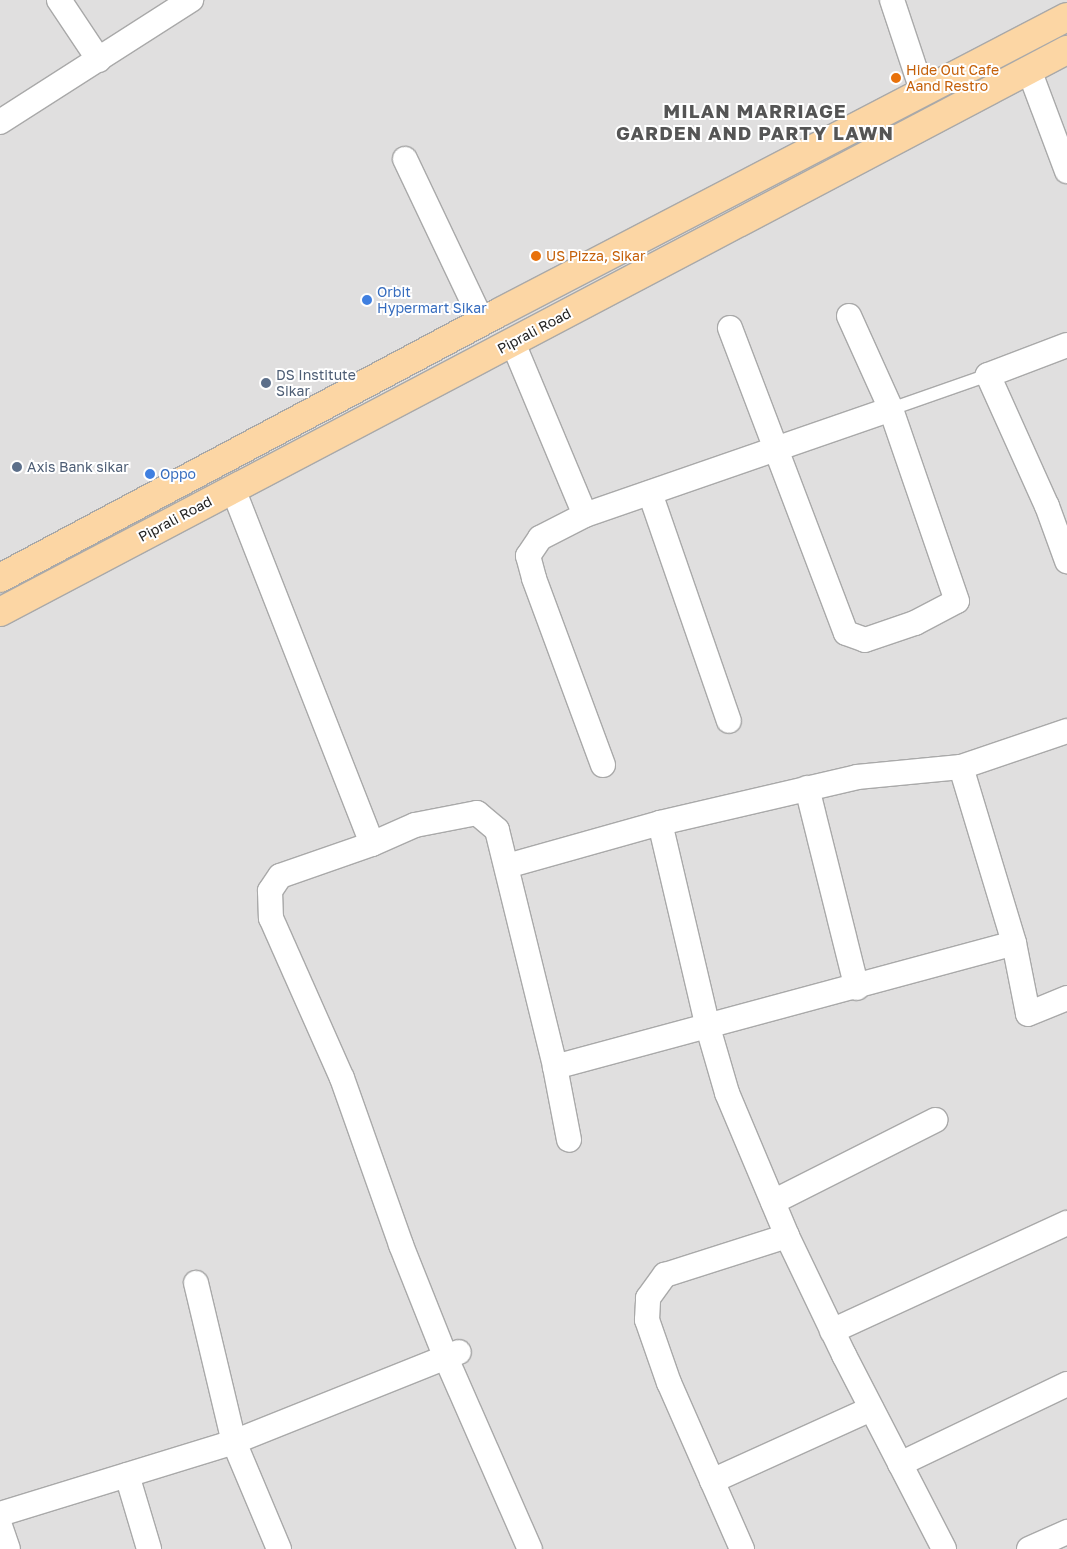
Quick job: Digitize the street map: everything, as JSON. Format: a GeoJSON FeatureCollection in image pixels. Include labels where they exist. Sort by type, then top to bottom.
{"type":"FeatureCollection","features":[{"type":"Feature","properties":{"kind":"main road"},"geometry":{"type":"LineString","coordinates":[[0,578],[482,321],[1067,17]]}},
{"type":"Feature","properties":{"kind":"main road","name":"Piprali Road"},"geometry":{"type":"LineString","coordinates":[[0,612],[1067,50]]}},
{"type":"Feature","properties":{"kind":"street"},"geometry":{"type":"LineString","coordinates":[[60,0],[99,60]]}},
{"type":"Feature","properties":{"kind":"street"},"geometry":{"type":"LineString","coordinates":[[0,122],[191,0]]}},
{"type":"Feature","properties":{"kind":"street"},"geometry":{"type":"LineString","coordinates":[[892,0],[923,93]]}},
{"type":"Feature","properties":{"kind":"street"},"geometry":{"type":"LineString","coordinates":[[1029,70],[1067,171]]}},
{"type":"Feature","properties":{"kind":"street"},"geometry":{"type":"LineString","coordinates":[[405,159],[482,321]]}},
{"type":"Feature","properties":{"kind":"street"},"geometry":{"type":"LineString","coordinates":[[730,328],[774,451],[846,633],[864,640],[915,623],[957,601],[891,409],[849,316]]}},
{"type":"Feature","properties":{"kind":"street"},"geometry":{"type":"LineString","coordinates":[[513,342],[585,515]]}},
{"type":"Feature","properties":{"kind":"street"},"geometry":{"type":"LineString","coordinates":[[1067,345],[988,375],[1048,506],[1067,561]]}},
{"type":"Feature","properties":{"kind":"street"},"geometry":{"type":"LineString","coordinates":[[603,765],[528,556],[540,538],[585,515],[891,409]]}},
{"type":"Feature","properties":{"kind":"street"},"geometry":{"type":"LineString","coordinates":[[233,488],[372,844]]}},
{"type":"Feature","properties":{"kind":"street"},"geometry":{"type":"LineString","coordinates":[[650,493],[729,721]]}},
{"type":"Feature","properties":{"kind":"street"},"geometry":{"type":"LineString","coordinates":[[507,866],[660,823],[857,777],[961,767],[1067,731]]}},
{"type":"Feature","properties":{"kind":"street"},"geometry":{"type":"LineString","coordinates":[[961,767],[1014,942],[1028,1014],[1067,998]]}},
{"type":"Feature","properties":{"kind":"street"},"geometry":{"type":"LineString","coordinates":[[807,788],[857,988]]}},
{"type":"Feature","properties":{"kind":"street"},"geometry":{"type":"LineString","coordinates":[[530,1549],[452,1355],[401,1245],[342,1078],[271,918],[270,891],[280,876],[372,844],[415,825],[477,813],[498,830],[555,1067],[569,1140]]}},
{"type":"Feature","properties":{"kind":"street"},"geometry":{"type":"LineString","coordinates":[[660,823],[708,1027],[727,1093],[772,1202],[832,1331],[944,1549]]}},
{"type":"Feature","properties":{"kind":"street"},"geometry":{"type":"LineString","coordinates":[[555,1067],[857,988],[1014,942]]}},
{"type":"Feature","properties":{"kind":"street"},"geometry":{"type":"LineString","coordinates":[[772,1202],[934,1120]]}},
{"type":"Feature","properties":{"kind":"street"},"geometry":{"type":"LineString","coordinates":[[832,1331],[1067,1222]]}},
{"type":"Feature","properties":{"kind":"street"},"geometry":{"type":"LineString","coordinates":[[742,1549],[669,1383],[647,1320],[648,1298],[665,1275],[787,1236]]}},
{"type":"Feature","properties":{"kind":"street"},"geometry":{"type":"LineString","coordinates":[[196,1283],[234,1442],[279,1549]]}},
{"type":"Feature","properties":{"kind":"street"},"geometry":{"type":"LineString","coordinates":[[0,1514],[234,1442],[452,1355]]}},
{"type":"Feature","properties":{"kind":"street"},"geometry":{"type":"LineString","coordinates":[[900,1464],[1067,1384]]}},
{"type":"Feature","properties":{"kind":"street"},"geometry":{"type":"LineString","coordinates":[[712,1481],[872,1409]]}},
{"type":"Feature","properties":{"kind":"street"},"geometry":{"type":"LineString","coordinates":[[127,1475],[149,1549]]}},
{"type":"Feature","properties":{"kind":"street"},"geometry":{"type":"LineString","coordinates":[[0,1526],[8,1549]]}},
{"type":"Feature","properties":{"kind":"street"},"geometry":{"type":"LineString","coordinates":[[1028,1549],[1067,1532]]}},
{"type":"Feature","properties":{"kind":"lane"},"geometry":{"type":"LineString","coordinates":[[891,409],[988,375]]}},
{"type":"Feature","properties":{"kind":"shaded area"},"geometry":{"type":"Polygon","coordinates":[[[0,0],[1067,0],[1067,1549],[0,1549],[0,0]]]}},
{"type":"Feature","properties":{"kind":"place","name":"Hide Out Cafe Aand Restro"},"geometry":{"type":"Point","coordinates":[896,78]}},
{"type":"Feature","properties":{"kind":"place","name":"US Pizza, Sikar"},"geometry":{"type":"Point","coordinates":[536,256]}},
{"type":"Feature","properties":{"kind":"place","name":"Orbit Hypermart Sikar"},"geometry":{"type":"Point","coordinates":[367,300]}},
{"type":"Feature","properties":{"kind":"place","name":"DS Institute Sikar"},"geometry":{"type":"Point","coordinates":[266,383]}},
{"type":"Feature","properties":{"kind":"place","name":"Axis Bank sikar"},"geometry":{"type":"Point","coordinates":[17,467]}},
{"type":"Feature","properties":{"kind":"place","name":"Oppo"},"geometry":{"type":"Point","coordinates":[150,474]}},
{"type":"Feature","properties":{"kind":"district","name":"MILAN MARRIAGE GARDEN AND PARTY LAWN"},"geometry":{"type":"Point","coordinates":[755,122]}}]}
